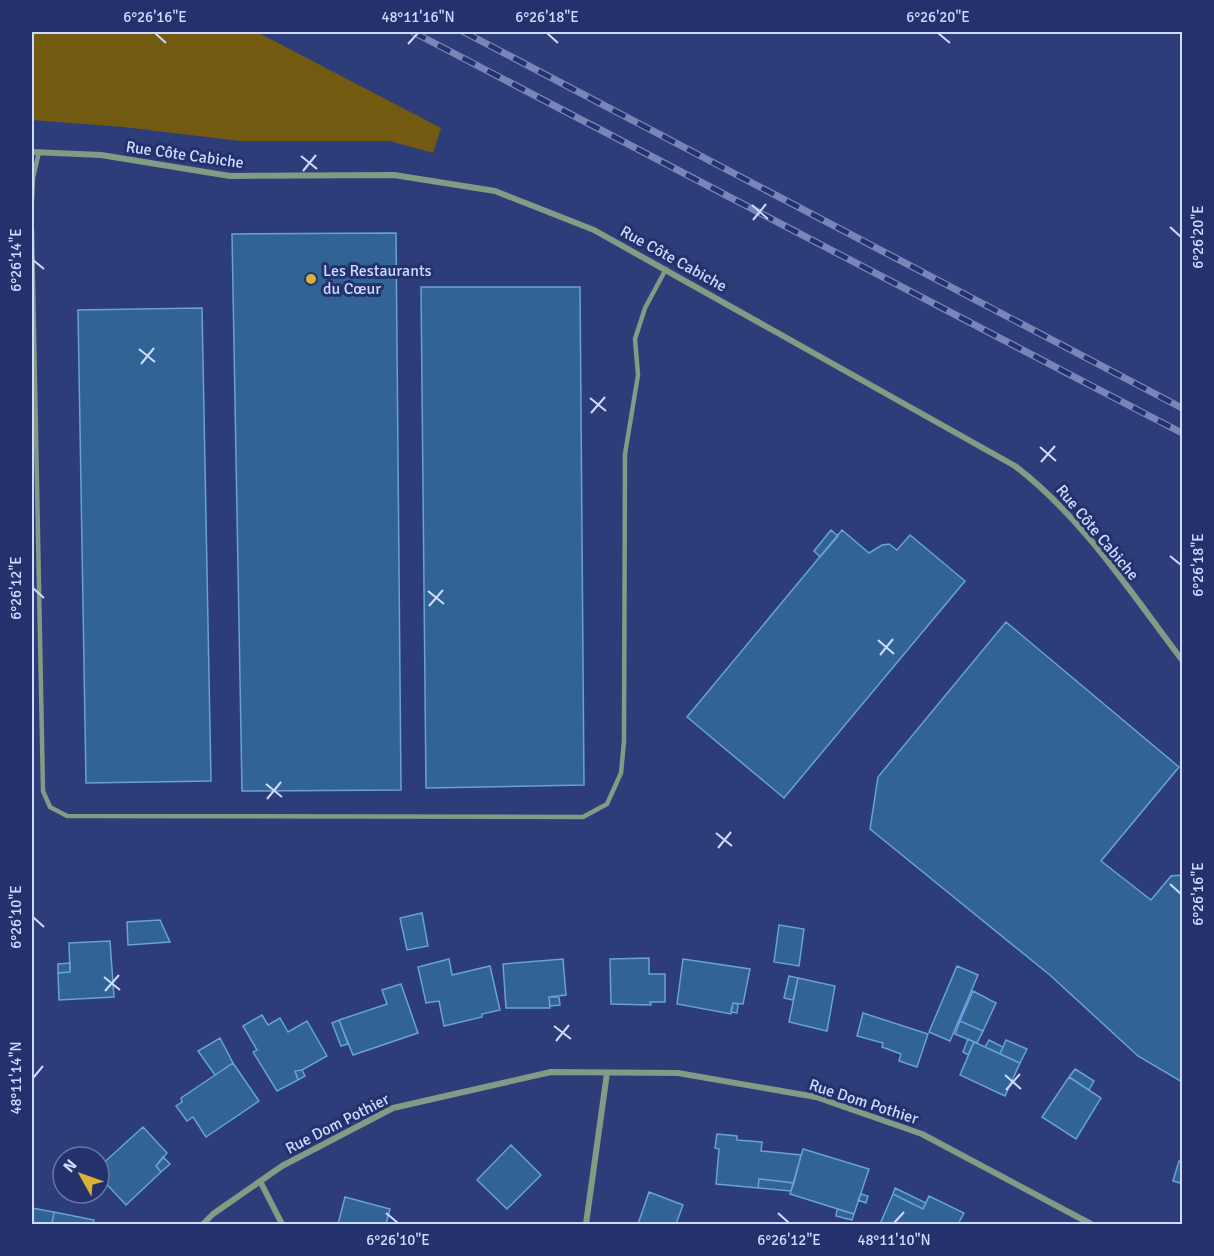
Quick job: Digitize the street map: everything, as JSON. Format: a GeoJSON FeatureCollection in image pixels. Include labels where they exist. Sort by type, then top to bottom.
{"type":"FeatureCollection","features":[{"type":"Feature","properties":{"kind":"street","name":"Rue Côte Cabiche"},"geometry":{"type":"LineString","coordinates":[[35,152],[101,155],[230,176],[394,175],[495,191],[594,230],[1015,466],[1042,486],[1077,526],[1182,660]]}},
{"type":"Feature","properties":{"kind":"street","name":"Rue Dom Pothier"},"geometry":{"type":"LineString","coordinates":[[202,1224],[282,1166],[393,1108],[551,1072],[678,1073],[816,1097],[922,1134],[1091,1224]]}},
{"type":"Feature","properties":{"kind":"street"},"geometry":{"type":"LineString","coordinates":[[586,1224],[607,1073]]}},
{"type":"Feature","properties":{"kind":"street"},"geometry":{"type":"LineString","coordinates":[[260,1181],[282,1224]]}},
{"type":"Feature","properties":{"kind":"lane"},"geometry":{"type":"LineString","coordinates":[[32,201],[35,152]]}},
{"type":"Feature","properties":{"kind":"lane"},"geometry":{"type":"LineString","coordinates":[[32,229],[43,791],[50,807],[67,816],[583,817],[607,804],[621,773],[624,741],[625,454],[639,375],[635,339],[645,308],[666,269]]}},
{"type":"Feature","properties":{"kind":"shaded area"},"geometry":{"type":"Polygon","coordinates":[[[32,32],[257,32],[441,128],[433,153],[390,141],[240,141],[123,127],[32,120],[32,32]]]}},
{"type":"Feature","properties":{"kind":"building"},"geometry":{"type":"Polygon","coordinates":[[[396,233],[401,790],[242,791],[232,234],[396,233]]]}},
{"type":"Feature","properties":{"kind":"building"},"geometry":{"type":"Polygon","coordinates":[[[421,287],[580,287],[584,785],[426,788],[421,287]]]}},
{"type":"Feature","properties":{"kind":"building"},"geometry":{"type":"Polygon","coordinates":[[[202,308],[211,781],[86,783],[78,310],[202,308]]]}},
{"type":"Feature","properties":{"kind":"building"},"geometry":{"type":"Polygon","coordinates":[[[831,530],[838,536],[820,557],[814,551],[831,530]]]}},
{"type":"Feature","properties":{"kind":"building"},"geometry":{"type":"Polygon","coordinates":[[[842,530],[869,553],[882,545],[889,544],[897,550],[910,535],[965,581],[784,798],[687,717],[842,530]]]}},
{"type":"Feature","properties":{"kind":"building"},"geometry":{"type":"Polygon","coordinates":[[[1006,622],[1179,767],[1101,861],[1151,900],[1171,876],[1182,875],[1182,1082],[1138,1056],[1051,976],[870,829],[878,777],[1006,622]]]}},
{"type":"Feature","properties":{"kind":"building"},"geometry":{"type":"Polygon","coordinates":[[[422,913],[428,946],[407,950],[400,918],[422,913]]]}},
{"type":"Feature","properties":{"kind":"building"},"geometry":{"type":"Polygon","coordinates":[[[160,920],[170,942],[128,945],[127,922],[160,920]]]}},
{"type":"Feature","properties":{"kind":"building"},"geometry":{"type":"Polygon","coordinates":[[[779,925],[804,929],[799,966],[774,962],[779,925]]]}},
{"type":"Feature","properties":{"kind":"building"},"geometry":{"type":"Polygon","coordinates":[[[110,941],[114,997],[59,1000],[58,973],[70,972],[69,943],[110,941]]]}},
{"type":"Feature","properties":{"kind":"building"},"geometry":{"type":"Polygon","coordinates":[[[649,958],[649,974],[665,974],[665,1002],[650,1002],[651,1005],[611,1004],[610,959],[649,958]]]}},
{"type":"Feature","properties":{"kind":"building"},"geometry":{"type":"Polygon","coordinates":[[[449,959],[452,975],[490,966],[500,1010],[444,1026],[439,1001],[426,1003],[418,967],[449,959]]]}},
{"type":"Feature","properties":{"kind":"building"},"geometry":{"type":"Polygon","coordinates":[[[563,959],[566,995],[549,997],[550,1008],[506,1008],[503,964],[563,959]]]}},
{"type":"Feature","properties":{"kind":"building"},"geometry":{"type":"Polygon","coordinates":[[[683,959],[750,969],[743,1004],[733,1003],[731,1014],[677,1004],[683,959]]]}},
{"type":"Feature","properties":{"kind":"building"},"geometry":{"type":"Polygon","coordinates":[[[70,963],[70,972],[58,973],[58,964],[70,963]]]}},
{"type":"Feature","properties":{"kind":"building"},"geometry":{"type":"Polygon","coordinates":[[[957,966],[978,975],[950,1041],[929,1032],[957,966]]]}},
{"type":"Feature","properties":{"kind":"building"},"geometry":{"type":"Polygon","coordinates":[[[789,976],[798,978],[793,1000],[784,998],[789,976]]]}},
{"type":"Feature","properties":{"kind":"building"},"geometry":{"type":"Polygon","coordinates":[[[798,978],[835,986],[827,1031],[789,1022],[798,978]]]}},
{"type":"Feature","properties":{"kind":"building"},"geometry":{"type":"Polygon","coordinates":[[[401,984],[418,1033],[353,1055],[339,1020],[387,1004],[382,990],[401,984]]]}},
{"type":"Feature","properties":{"kind":"building"},"geometry":{"type":"Polygon","coordinates":[[[973,991],[996,1003],[983,1031],[960,1021],[973,991]]]}},
{"type":"Feature","properties":{"kind":"building"},"geometry":{"type":"Polygon","coordinates":[[[549,997],[559,997],[560,1005],[550,1006],[549,997]]]}},
{"type":"Feature","properties":{"kind":"building"},"geometry":{"type":"Polygon","coordinates":[[[733,1003],[738,1004],[737,1013],[731,1012],[733,1003]]]}},
{"type":"Feature","properties":{"kind":"building"},"geometry":{"type":"Polygon","coordinates":[[[863,1013],[928,1034],[917,1067],[899,1061],[901,1054],[882,1047],[883,1043],[857,1036],[863,1013]]]}},
{"type":"Feature","properties":{"kind":"building"},"geometry":{"type":"Polygon","coordinates":[[[262,1015],[268,1025],[280,1018],[288,1032],[307,1021],[327,1056],[302,1070],[295,1071],[298,1080],[277,1091],[253,1052],[257,1050],[243,1026],[262,1015]]]}},
{"type":"Feature","properties":{"kind":"building"},"geometry":{"type":"Polygon","coordinates":[[[339,1020],[348,1044],[341,1046],[332,1023],[339,1020]]]}},
{"type":"Feature","properties":{"kind":"building"},"geometry":{"type":"Polygon","coordinates":[[[960,1021],[983,1031],[977,1043],[955,1034],[960,1021]]]}},
{"type":"Feature","properties":{"kind":"building"},"geometry":{"type":"Polygon","coordinates":[[[220,1038],[233,1063],[215,1075],[198,1051],[220,1038]]]}},
{"type":"Feature","properties":{"kind":"building"},"geometry":{"type":"Polygon","coordinates":[[[968,1039],[974,1042],[968,1055],[963,1052],[968,1039]]]}},
{"type":"Feature","properties":{"kind":"building"},"geometry":{"type":"Polygon","coordinates":[[[989,1040],[1003,1047],[1000,1054],[985,1047],[989,1040]]]}},
{"type":"Feature","properties":{"kind":"building"},"geometry":{"type":"Polygon","coordinates":[[[1006,1040],[1027,1049],[1020,1063],[1000,1054],[1006,1040]]]}},
{"type":"Feature","properties":{"kind":"building"},"geometry":{"type":"Polygon","coordinates":[[[974,1042],[1020,1063],[1005,1096],[960,1075],[974,1042]]]}},
{"type":"Feature","properties":{"kind":"building"},"geometry":{"type":"Polygon","coordinates":[[[233,1063],[259,1101],[206,1137],[193,1117],[187,1121],[176,1106],[182,1102],[181,1098],[233,1063]]]}},
{"type":"Feature","properties":{"kind":"building"},"geometry":{"type":"Polygon","coordinates":[[[1075,1069],[1094,1081],[1089,1090],[1069,1077],[1075,1069]]]}},
{"type":"Feature","properties":{"kind":"building"},"geometry":{"type":"Polygon","coordinates":[[[302,1070],[305,1076],[298,1080],[295,1071],[302,1070]]]}},
{"type":"Feature","properties":{"kind":"building"},"geometry":{"type":"Polygon","coordinates":[[[1069,1077],[1101,1098],[1076,1139],[1042,1117],[1069,1077]]]}},
{"type":"Feature","properties":{"kind":"building"},"geometry":{"type":"Polygon","coordinates":[[[143,1127],[167,1153],[156,1166],[161,1172],[126,1205],[111,1189],[111,1156],[143,1127]]]}},
{"type":"Feature","properties":{"kind":"building"},"geometry":{"type":"Polygon","coordinates":[[[717,1134],[737,1136],[737,1140],[762,1142],[761,1151],[801,1155],[794,1183],[759,1179],[758,1188],[716,1184],[719,1149],[715,1148],[717,1134]]]}},
{"type":"Feature","properties":{"kind":"building"},"geometry":{"type":"Polygon","coordinates":[[[511,1145],[541,1175],[507,1209],[477,1180],[511,1145]]]}},
{"type":"Feature","properties":{"kind":"building"},"geometry":{"type":"Polygon","coordinates":[[[803,1149],[869,1169],[854,1214],[790,1194],[803,1149]]]}},
{"type":"Feature","properties":{"kind":"building"},"geometry":{"type":"Polygon","coordinates":[[[163,1157],[170,1164],[161,1172],[156,1166],[163,1157]]]}},
{"type":"Feature","properties":{"kind":"building"},"geometry":{"type":"Polygon","coordinates":[[[1179,1161],[1182,1163],[1180,1183],[1173,1181],[1179,1161]]]}},
{"type":"Feature","properties":{"kind":"building"},"geometry":{"type":"Polygon","coordinates":[[[759,1179],[794,1183],[791,1191],[758,1188],[759,1179]]]}},
{"type":"Feature","properties":{"kind":"building"},"geometry":{"type":"Polygon","coordinates":[[[895,1188],[926,1203],[923,1209],[893,1194],[895,1188]]]}},
{"type":"Feature","properties":{"kind":"building"},"geometry":{"type":"Polygon","coordinates":[[[649,1192],[683,1205],[676,1224],[638,1224],[649,1192]]]}},
{"type":"Feature","properties":{"kind":"building"},"geometry":{"type":"Polygon","coordinates":[[[861,1194],[868,1196],[866,1203],[858,1200],[861,1194]]]}},
{"type":"Feature","properties":{"kind":"building"},"geometry":{"type":"Polygon","coordinates":[[[893,1194],[923,1209],[929,1196],[964,1213],[958,1224],[880,1224],[893,1194]]]}},
{"type":"Feature","properties":{"kind":"building"},"geometry":{"type":"Polygon","coordinates":[[[345,1197],[390,1209],[386,1224],[338,1224],[345,1197]]]}},
{"type":"Feature","properties":{"kind":"building"},"geometry":{"type":"Polygon","coordinates":[[[32,1208],[54,1212],[52,1224],[32,1224],[32,1208]]]}},
{"type":"Feature","properties":{"kind":"building"},"geometry":{"type":"Polygon","coordinates":[[[837,1209],[854,1214],[852,1220],[836,1216],[837,1209]]]}},
{"type":"Feature","properties":{"kind":"building"},"geometry":{"type":"Polygon","coordinates":[[[54,1212],[94,1220],[93,1224],[52,1224],[54,1212]]]}},
{"type":"Feature","properties":{"kind":"railway"},"geometry":{"type":"LineString","coordinates":[[413,32],[1182,433]]}},
{"type":"Feature","properties":{"kind":"railway"},"geometry":{"type":"LineString","coordinates":[[464,32],[1182,408]]}},
{"type":"Feature","properties":{"kind":"place","name":"Les Restaurants du Cœur"},"geometry":{"type":"Point","coordinates":[311,279]}}]}
